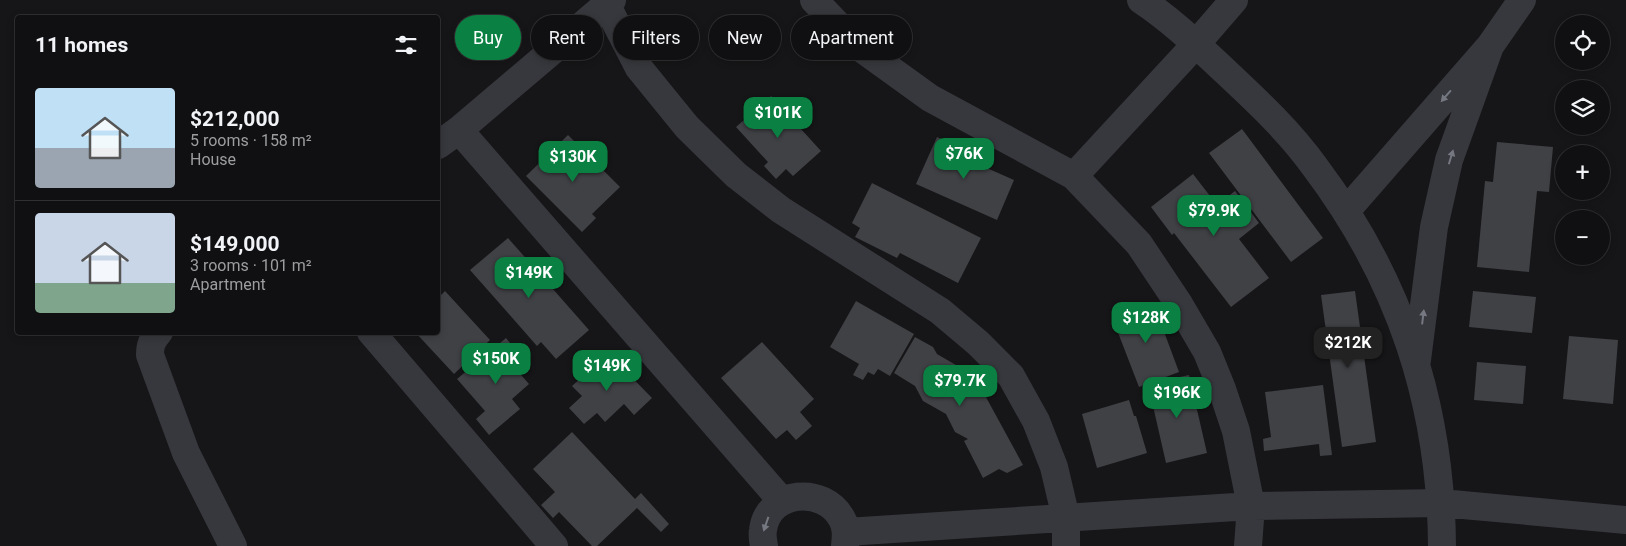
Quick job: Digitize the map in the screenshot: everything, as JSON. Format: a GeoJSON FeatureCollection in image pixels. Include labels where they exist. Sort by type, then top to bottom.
{"type":"FeatureCollection","features":[{"type":"Feature","properties":{"kind":"street"},"geometry":{"type":"LineString","coordinates":[[814,0],[858,46],[930,98],[1074,176],[1139,244],[1179,304],[1207,352],[1222,389],[1236,430],[1251,506],[1248,546]]}},
{"type":"Feature","properties":{"kind":"street"},"geometry":{"type":"LineString","coordinates":[[1141,0],[1160,12],[1196,44],[1278,123],[1314,166],[1346,211],[1375,260],[1398,312],[1417,365],[1433,433],[1442,503],[1442,546]]}},
{"type":"Feature","properties":{"kind":"street"},"geometry":{"type":"LineString","coordinates":[[1074,176],[1234,0]]}},
{"type":"Feature","properties":{"kind":"street"},"geometry":{"type":"LineString","coordinates":[[1346,211],[1490,46],[1522,0]]}},
{"type":"Feature","properties":{"kind":"street"},"geometry":{"type":"LineString","coordinates":[[782,501],[448,137],[607,2],[639,68],[687,127],[736,175],[781,210],[940,311],[978,343],[1011,376],[1036,421],[1051,458],[1066,518],[1066,546]]}},
{"type":"Feature","properties":{"kind":"street"},"geometry":{"type":"LineString","coordinates":[[1417,365],[1434,227],[1449,160],[1490,46]]}},
{"type":"Feature","properties":{"kind":"street"},"geometry":{"type":"LineString","coordinates":[[156,335],[150,346],[150,355],[186,453],[233,546]]}},
{"type":"Feature","properties":{"kind":"street"},"geometry":{"type":"LineString","coordinates":[[374,335],[554,546]]}},
{"type":"Feature","properties":{"kind":"street"},"geometry":{"type":"LineString","coordinates":[[764,546],[763,529],[770,513],[782,501],[796,496],[810,496],[824,500],[835,508],[843,520],[846,539],[1066,518],[1251,506],[1442,503],[1626,520]]}},
{"type":"Feature","properties":{"kind":"building"},"geometry":{"type":"Polygon","coordinates":[[[771,96],[821,151],[793,176],[786,169],[776,179],[764,166],[768,162],[736,127],[771,96]]]}},
{"type":"Feature","properties":{"kind":"building"},"geometry":{"type":"Polygon","coordinates":[[[1242,129],[1323,238],[1291,262],[1209,153],[1242,129]]]}},
{"type":"Feature","properties":{"kind":"building"},"geometry":{"type":"Polygon","coordinates":[[[568,135],[620,187],[592,214],[596,218],[582,232],[526,176],[568,135]]]}},
{"type":"Feature","properties":{"kind":"building"},"geometry":{"type":"Polygon","coordinates":[[[937,137],[967,151],[964,158],[1014,180],[997,220],[916,184],[937,137]]]}},
{"type":"Feature","properties":{"kind":"building"},"geometry":{"type":"Polygon","coordinates":[[[1497,142],[1553,147],[1549,192],[1537,191],[1529,272],[1477,267],[1485,181],[1493,182],[1497,142]]]}},
{"type":"Feature","properties":{"kind":"building"},"geometry":{"type":"Polygon","coordinates":[[[1193,174],[1217,205],[1235,191],[1259,223],[1239,239],[1269,278],[1231,307],[1174,233],[1172,235],[1151,207],[1193,174]]]}},
{"type":"Feature","properties":{"kind":"building"},"geometry":{"type":"Polygon","coordinates":[[[872,183],[981,238],[958,283],[900,253],[897,258],[855,237],[860,228],[852,223],[872,183]]]}},
{"type":"Feature","properties":{"kind":"building"},"geometry":{"type":"Polygon","coordinates":[[[508,238],[589,330],[556,359],[541,342],[537,346],[470,270],[508,238]]]}},
{"type":"Feature","properties":{"kind":"building"},"geometry":{"type":"Polygon","coordinates":[[[445,291],[490,340],[454,374],[418,335],[440,335],[440,296],[445,291]]]}},
{"type":"Feature","properties":{"kind":"building"},"geometry":{"type":"Polygon","coordinates":[[[1355,291],[1376,442],[1342,447],[1321,295],[1355,291]]]}},
{"type":"Feature","properties":{"kind":"building"},"geometry":{"type":"Polygon","coordinates":[[[1473,291],[1536,297],[1532,333],[1469,327],[1473,291]]]}},
{"type":"Feature","properties":{"kind":"building"},"geometry":{"type":"Polygon","coordinates":[[[856,301],[914,334],[890,376],[878,369],[874,375],[868,372],[863,380],[853,375],[859,364],[830,347],[856,301]]]}},
{"type":"Feature","properties":{"kind":"building"},"geometry":{"type":"Polygon","coordinates":[[[1153,302],[1179,372],[1139,387],[1112,317],[1153,302]]]}},
{"type":"Feature","properties":{"kind":"building"},"geometry":{"type":"Polygon","coordinates":[[[1569,336],[1618,340],[1613,404],[1563,399],[1569,336]]]}},
{"type":"Feature","properties":{"kind":"building"},"geometry":{"type":"Polygon","coordinates":[[[915,337],[933,347],[937,354],[961,368],[971,388],[967,396],[981,388],[1023,465],[1007,473],[999,469],[983,478],[964,441],[968,439],[955,432],[946,414],[923,401],[915,386],[894,373],[915,337]]]}},
{"type":"Feature","properties":{"kind":"building"},"geometry":{"type":"Polygon","coordinates":[[[506,338],[524,360],[515,368],[529,384],[512,399],[520,409],[489,435],[476,419],[485,411],[457,379],[506,338]]]}},
{"type":"Feature","properties":{"kind":"building"},"geometry":{"type":"Polygon","coordinates":[[[762,342],[814,399],[800,412],[812,426],[796,440],[787,430],[776,439],[721,378],[762,342]]]}},
{"type":"Feature","properties":{"kind":"building"},"geometry":{"type":"Polygon","coordinates":[[[608,353],[652,398],[634,415],[624,404],[605,422],[597,413],[584,424],[569,408],[582,396],[572,386],[608,353]]]}},
{"type":"Feature","properties":{"kind":"building"},"geometry":{"type":"Polygon","coordinates":[[[1477,362],[1526,366],[1523,404],[1474,400],[1477,362]]]}},
{"type":"Feature","properties":{"kind":"building"},"geometry":{"type":"Polygon","coordinates":[[[1189,375],[1207,453],[1166,463],[1148,384],[1189,375]]]}},
{"type":"Feature","properties":{"kind":"building"},"geometry":{"type":"Polygon","coordinates":[[[1323,385],[1332,455],[1320,456],[1319,444],[1264,451],[1263,439],[1271,437],[1265,392],[1323,385]]]}},
{"type":"Feature","properties":{"kind":"building"},"geometry":{"type":"Polygon","coordinates":[[[1129,400],[1147,453],[1097,468],[1082,414],[1129,400]]]}},
{"type":"Feature","properties":{"kind":"building"},"geometry":{"type":"Polygon","coordinates":[[[572,432],[635,499],[641,493],[669,524],[661,532],[637,508],[597,546],[592,546],[559,512],[553,518],[541,505],[555,492],[533,469],[572,432]]]}}]}
